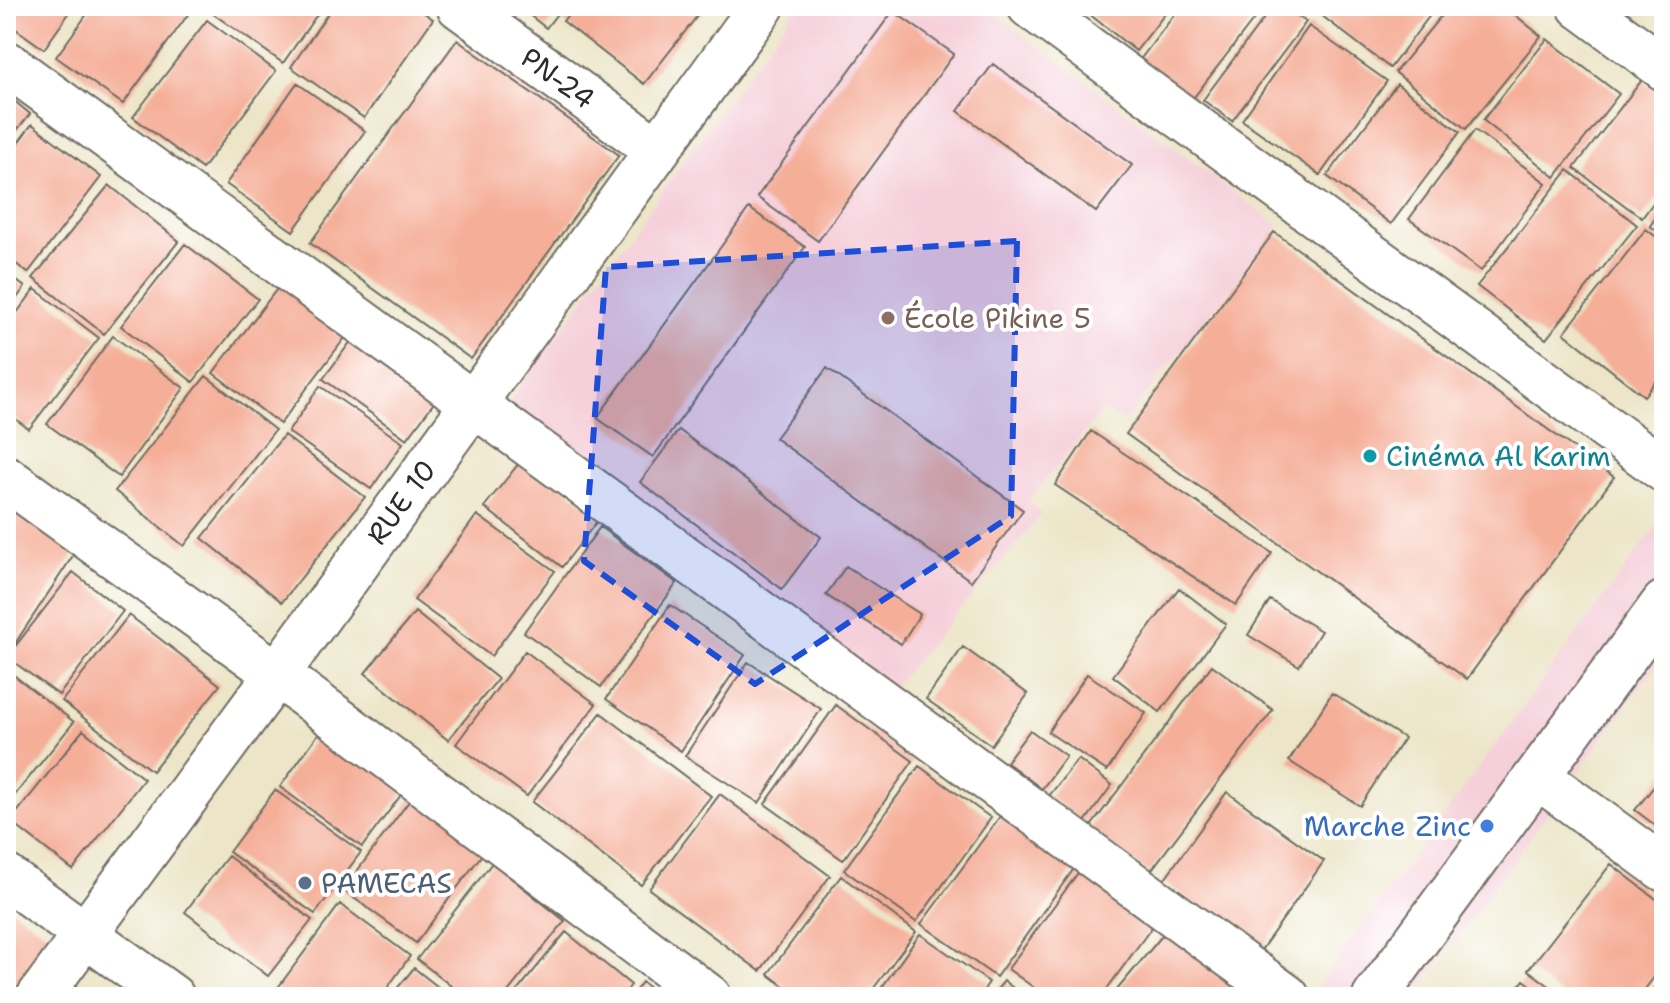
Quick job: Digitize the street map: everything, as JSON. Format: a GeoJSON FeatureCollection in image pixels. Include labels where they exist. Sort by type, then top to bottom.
{"type":"FeatureCollection","features":[{"type":"Feature","properties":{"kind":"street","name":"PN-24"},"geometry":{"type":"LineString","coordinates":[[459,6],[657,150]]}},
{"type":"Feature","properties":{"kind":"street","name":"RUE 10"},"geometry":{"type":"LineString","coordinates":[[39,997],[762,6]]}},
{"type":"Feature","properties":{"kind":"street"},"geometry":{"type":"LineString","coordinates":[[1030,6],[1664,470]]}},
{"type":"Feature","properties":{"kind":"street"},"geometry":{"type":"LineString","coordinates":[[1580,6],[1664,68]]}},
{"type":"Feature","properties":{"kind":"street"},"geometry":{"type":"LineString","coordinates":[[6,63],[1287,997]]}},
{"type":"Feature","properties":{"kind":"street"},"geometry":{"type":"LineString","coordinates":[[6,478],[277,674],[709,997]]}},
{"type":"Feature","properties":{"kind":"street"},"geometry":{"type":"LineString","coordinates":[[1375,997],[1664,603]]}},
{"type":"Feature","properties":{"kind":"street"},"geometry":{"type":"LineString","coordinates":[[1537,776],[1664,869]]}},
{"type":"Feature","properties":{"kind":"street"},"geometry":{"type":"LineString","coordinates":[[6,877],[172,997]]}},
{"type":"Feature","properties":{"kind":"highlighted area"},"geometry":{"type":"Polygon","coordinates":[[[1017,241],[1011,516],[755,684],[584,561],[606,267],[1017,241]]]}},
{"type":"Feature","properties":{"kind":"shaded area","name":"École Pikine 5"},"geometry":{"type":"Polygon","coordinates":[[[797,6],[984,6],[1279,226],[1125,421],[1102,411],[1028,501],[1042,514],[889,692],[501,413],[797,6]]]}},
{"type":"Feature","properties":{"kind":"shaded area","name":"Marche Zinc"},"geometry":{"type":"Polygon","coordinates":[[[1664,516],[1664,655],[1413,997],[1310,997],[1664,516]]]}},
{"type":"Feature","properties":{"kind":"building"},"geometry":{"type":"Polygon","coordinates":[[[6,6],[74,6],[44,49],[6,22],[6,6]]]}},
{"type":"Feature","properties":{"kind":"building"},"geometry":{"type":"Polygon","coordinates":[[[93,6],[188,6],[192,9],[123,104],[56,57],[93,6]]]}},
{"type":"Feature","properties":{"kind":"building"},"geometry":{"type":"Polygon","coordinates":[[[217,6],[323,6],[283,63],[212,13],[217,6]]]}},
{"type":"Feature","properties":{"kind":"building"},"geometry":{"type":"Polygon","coordinates":[[[333,6],[414,6],[433,19],[364,118],[291,67],[333,6]]]}},
{"type":"Feature","properties":{"kind":"building"},"geometry":{"type":"Polygon","coordinates":[[[518,6],[563,6],[546,28],[518,6]]]}},
{"type":"Feature","properties":{"kind":"building"},"geometry":{"type":"Polygon","coordinates":[[[575,6],[705,6],[644,84],[563,21],[575,6]]]}},
{"type":"Feature","properties":{"kind":"building"},"geometry":{"type":"Polygon","coordinates":[[[1079,6],[1171,6],[1136,51],[1079,6]]]}},
{"type":"Feature","properties":{"kind":"building"},"geometry":{"type":"Polygon","coordinates":[[[1181,6],[1264,6],[1191,101],[1139,61],[1181,6]]]}},
{"type":"Feature","properties":{"kind":"building"},"geometry":{"type":"Polygon","coordinates":[[[1273,6],[1284,6],[1306,22],[1232,121],[1203,100],[1273,6]]]}},
{"type":"Feature","properties":{"kind":"building"},"geometry":{"type":"Polygon","coordinates":[[[1328,6],[1437,6],[1390,68],[1321,15],[1328,6]]]}},
{"type":"Feature","properties":{"kind":"building"},"geometry":{"type":"Polygon","coordinates":[[[1449,6],[1504,6],[1541,36],[1466,129],[1395,72],[1449,6]]]}},
{"type":"Feature","properties":{"kind":"building"},"geometry":{"type":"Polygon","coordinates":[[[893,11],[954,54],[818,241],[757,197],[893,11]]]}},
{"type":"Feature","properties":{"kind":"building"},"geometry":{"type":"Polygon","coordinates":[[[207,20],[276,71],[202,169],[133,117],[207,20]]]}},
{"type":"Feature","properties":{"kind":"building"},"geometry":{"type":"Polygon","coordinates":[[[1309,26],[1387,81],[1320,175],[1242,120],[1309,26]]]}},
{"type":"Feature","properties":{"kind":"building"},"geometry":{"type":"Polygon","coordinates":[[[1547,39],[1619,94],[1555,177],[1483,120],[1547,39]]]}},
{"type":"Feature","properties":{"kind":"building"},"geometry":{"type":"Polygon","coordinates":[[[457,40],[619,155],[471,359],[310,243],[457,40]]]}},
{"type":"Feature","properties":{"kind":"building"},"geometry":{"type":"Polygon","coordinates":[[[993,64],[1132,165],[1096,212],[958,111],[993,64]]]}},
{"type":"Feature","properties":{"kind":"building"},"geometry":{"type":"Polygon","coordinates":[[[1642,80],[1664,96],[1664,188],[1642,218],[1574,168],[1642,80]]]}},
{"type":"Feature","properties":{"kind":"building"},"geometry":{"type":"Polygon","coordinates":[[[297,83],[365,131],[293,231],[226,184],[297,83]]]}},
{"type":"Feature","properties":{"kind":"building"},"geometry":{"type":"Polygon","coordinates":[[[1397,84],[1460,132],[1391,224],[1327,176],[1397,84]]]}},
{"type":"Feature","properties":{"kind":"building"},"geometry":{"type":"Polygon","coordinates":[[[6,94],[30,114],[6,144],[6,94]]]}},
{"type":"Feature","properties":{"kind":"building"},"geometry":{"type":"Polygon","coordinates":[[[32,124],[101,177],[28,273],[6,256],[6,159],[32,124]]]}},
{"type":"Feature","properties":{"kind":"building"},"geometry":{"type":"Polygon","coordinates":[[[1475,130],[1546,183],[1481,271],[1409,219],[1475,130]]]}},
{"type":"Feature","properties":{"kind":"building"},"geometry":{"type":"Polygon","coordinates":[[[1568,170],[1637,225],[1546,339],[1477,286],[1568,170]]]}},
{"type":"Feature","properties":{"kind":"building"},"geometry":{"type":"Polygon","coordinates":[[[109,185],[179,241],[104,334],[33,278],[109,185]]]}},
{"type":"Feature","properties":{"kind":"building"},"geometry":{"type":"Polygon","coordinates":[[[1664,205],[1664,236],[1650,226],[1664,205]]]}},
{"type":"Feature","properties":{"kind":"building"},"geometry":{"type":"Polygon","coordinates":[[[749,208],[805,247],[653,457],[597,418],[749,208]]]}},
{"type":"Feature","properties":{"kind":"building"},"geometry":{"type":"Polygon","coordinates":[[[1646,229],[1664,243],[1664,371],[1644,396],[1564,333],[1646,229]]]}},
{"type":"Feature","properties":{"kind":"building","name":"Cinéma Al Karim"},"geometry":{"type":"Polygon","coordinates":[[[1274,232],[1614,477],[1467,679],[1126,434],[1274,232]]]}},
{"type":"Feature","properties":{"kind":"building"},"geometry":{"type":"Polygon","coordinates":[[[185,244],[258,299],[193,382],[121,326],[185,244]]]}},
{"type":"Feature","properties":{"kind":"building"},"geometry":{"type":"Polygon","coordinates":[[[6,273],[25,287],[6,313],[6,273]]]}},
{"type":"Feature","properties":{"kind":"building"},"geometry":{"type":"Polygon","coordinates":[[[280,285],[347,335],[280,424],[213,373],[280,285]]]}},
{"type":"Feature","properties":{"kind":"building"},"geometry":{"type":"Polygon","coordinates":[[[35,289],[99,338],[29,429],[6,412],[6,327],[35,289]]]}},
{"type":"Feature","properties":{"kind":"building"},"geometry":{"type":"Polygon","coordinates":[[[360,329],[444,389],[407,439],[323,379],[360,329]]]}},
{"type":"Feature","properties":{"kind":"building"},"geometry":{"type":"Polygon","coordinates":[[[113,336],[184,388],[119,477],[47,424],[113,336]]]}},
{"type":"Feature","properties":{"kind":"building"},"geometry":{"type":"Polygon","coordinates":[[[827,368],[1023,510],[971,581],[775,438],[827,368]]]}},
{"type":"Feature","properties":{"kind":"building"},"geometry":{"type":"Polygon","coordinates":[[[206,376],[275,430],[184,546],[115,491],[206,376]]]}},
{"type":"Feature","properties":{"kind":"building"},"geometry":{"type":"Polygon","coordinates":[[[320,386],[403,443],[371,489],[288,432],[320,386]]]}},
{"type":"Feature","properties":{"kind":"building"},"geometry":{"type":"Polygon","coordinates":[[[679,430],[821,537],[782,589],[640,482],[679,430]]]}},
{"type":"Feature","properties":{"kind":"building"},"geometry":{"type":"Polygon","coordinates":[[[1091,431],[1272,553],[1236,605],[1055,485],[1091,431]]]}},
{"type":"Feature","properties":{"kind":"building"},"geometry":{"type":"Polygon","coordinates":[[[284,435],[365,497],[282,602],[202,538],[284,435]]]}},
{"type":"Feature","properties":{"kind":"building"},"geometry":{"type":"Polygon","coordinates":[[[524,457],[601,516],[562,567],[484,507],[524,457]]]}},
{"type":"Feature","properties":{"kind":"building"},"geometry":{"type":"Polygon","coordinates":[[[6,495],[80,545],[14,645],[6,639],[6,495]]]}},
{"type":"Feature","properties":{"kind":"building"},"geometry":{"type":"Polygon","coordinates":[[[477,515],[555,571],[491,656],[414,600],[477,515]]]}},
{"type":"Feature","properties":{"kind":"building"},"geometry":{"type":"Polygon","coordinates":[[[600,527],[677,583],[601,687],[524,632],[600,527]]]}},
{"type":"Feature","properties":{"kind":"building"},"geometry":{"type":"Polygon","coordinates":[[[846,566],[920,614],[901,644],[826,595],[846,566]]]}},
{"type":"Feature","properties":{"kind":"building"},"geometry":{"type":"Polygon","coordinates":[[[73,572],[123,611],[59,695],[7,657],[73,572]]]}},
{"type":"Feature","properties":{"kind":"building"},"geometry":{"type":"Polygon","coordinates":[[[1179,588],[1226,624],[1160,712],[1113,676],[1179,588]]]}},
{"type":"Feature","properties":{"kind":"building"},"geometry":{"type":"Polygon","coordinates":[[[1270,600],[1321,631],[1299,666],[1248,635],[1270,600]]]}},
{"type":"Feature","properties":{"kind":"building"},"geometry":{"type":"Polygon","coordinates":[[[670,605],[745,655],[681,751],[606,699],[670,605]]]}},
{"type":"Feature","properties":{"kind":"building"},"geometry":{"type":"Polygon","coordinates":[[[415,612],[498,679],[448,740],[365,673],[415,612]]]}},
{"type":"Feature","properties":{"kind":"building"},"geometry":{"type":"Polygon","coordinates":[[[129,615],[220,685],[152,771],[62,701],[129,615]]]}},
{"type":"Feature","properties":{"kind":"building"},"geometry":{"type":"Polygon","coordinates":[[[963,647],[1028,694],[991,745],[926,699],[963,647]]]}},
{"type":"Feature","properties":{"kind":"building"},"geometry":{"type":"Polygon","coordinates":[[[525,651],[596,704],[527,796],[456,744],[525,651]]]}},
{"type":"Feature","properties":{"kind":"building"},"geometry":{"type":"Polygon","coordinates":[[[748,662],[821,709],[759,803],[685,756],[748,662]]]}},
{"type":"Feature","properties":{"kind":"building"},"geometry":{"type":"Polygon","coordinates":[[[1212,665],[1273,710],[1149,873],[1089,829],[1212,665]]]}},
{"type":"Feature","properties":{"kind":"building"},"geometry":{"type":"Polygon","coordinates":[[[6,672],[74,722],[6,806],[6,672]]]}},
{"type":"Feature","properties":{"kind":"building"},"geometry":{"type":"Polygon","coordinates":[[[1087,674],[1146,713],[1107,771],[1048,732],[1087,674]]]}},
{"type":"Feature","properties":{"kind":"building"},"geometry":{"type":"Polygon","coordinates":[[[1332,693],[1404,738],[1360,806],[1289,761],[1332,693]]]}},
{"type":"Feature","properties":{"kind":"building"},"geometry":{"type":"Polygon","coordinates":[[[836,705],[913,761],[843,860],[765,804],[836,705]]]}},
{"type":"Feature","properties":{"kind":"building"},"geometry":{"type":"Polygon","coordinates":[[[601,713],[711,796],[641,885],[532,802],[601,713]]]}},
{"type":"Feature","properties":{"kind":"building"},"geometry":{"type":"Polygon","coordinates":[[[327,722],[410,783],[362,847],[280,787],[327,722]]]}},
{"type":"Feature","properties":{"kind":"building"},"geometry":{"type":"Polygon","coordinates":[[[83,730],[144,779],[73,870],[10,821],[83,730]]]}},
{"type":"Feature","properties":{"kind":"building"},"geometry":{"type":"Polygon","coordinates":[[[1030,730],[1066,756],[1042,789],[1006,762],[1030,730]]]}},
{"type":"Feature","properties":{"kind":"building"},"geometry":{"type":"Polygon","coordinates":[[[1078,759],[1112,785],[1084,823],[1049,796],[1078,759]]]}},
{"type":"Feature","properties":{"kind":"building"},"geometry":{"type":"Polygon","coordinates":[[[919,766],[991,818],[916,922],[844,870],[919,766]]]}},
{"type":"Feature","properties":{"kind":"building"},"geometry":{"type":"Polygon","coordinates":[[[1664,774],[1664,832],[1635,810],[1664,774]]]}},
{"type":"Feature","properties":{"kind":"building","name":"PAMECAS"},"geometry":{"type":"Polygon","coordinates":[[[275,790],[361,852],[315,914],[229,852],[275,790]]]}},
{"type":"Feature","properties":{"kind":"building"},"geometry":{"type":"Polygon","coordinates":[[[416,792],[489,845],[416,943],[343,890],[416,792]]]}},
{"type":"Feature","properties":{"kind":"building"},"geometry":{"type":"Polygon","coordinates":[[[1227,792],[1324,861],[1261,950],[1163,881],[1227,792]]]}},
{"type":"Feature","properties":{"kind":"building"},"geometry":{"type":"Polygon","coordinates":[[[720,794],[830,876],[760,971],[649,889],[720,794]]]}},
{"type":"Feature","properties":{"kind":"building"},"geometry":{"type":"Polygon","coordinates":[[[1004,811],[1078,863],[996,977],[921,924],[1004,811]]]}},
{"type":"Feature","properties":{"kind":"building"},"geometry":{"type":"Polygon","coordinates":[[[228,856],[312,920],[268,976],[185,912],[228,856]]]}},
{"type":"Feature","properties":{"kind":"building"},"geometry":{"type":"Polygon","coordinates":[[[492,863],[565,921],[504,997],[465,997],[417,959],[492,863]]]}},
{"type":"Feature","properties":{"kind":"building"},"geometry":{"type":"Polygon","coordinates":[[[1611,864],[1664,905],[1664,964],[1639,997],[1564,997],[1528,970],[1611,864]]]}},
{"type":"Feature","properties":{"kind":"building"},"geometry":{"type":"Polygon","coordinates":[[[1083,866],[1157,920],[1101,997],[1047,997],[1008,969],[1083,866]]]}},
{"type":"Feature","properties":{"kind":"building"},"geometry":{"type":"Polygon","coordinates":[[[841,876],[916,932],[867,997],[798,997],[768,974],[841,876]]]}},
{"type":"Feature","properties":{"kind":"building"},"geometry":{"type":"Polygon","coordinates":[[[340,904],[410,956],[381,997],[271,997],[340,904]]]}},
{"type":"Feature","properties":{"kind":"building"},"geometry":{"type":"Polygon","coordinates":[[[6,905],[62,945],[25,997],[6,997],[6,905]]]}},
{"type":"Feature","properties":{"kind":"building"},"geometry":{"type":"Polygon","coordinates":[[[1166,931],[1248,997],[1111,997],[1166,931]]]}},
{"type":"Feature","properties":{"kind":"building"},"geometry":{"type":"Polygon","coordinates":[[[566,932],[631,985],[622,997],[512,997],[566,932]]]}},
{"type":"Feature","properties":{"kind":"building"},"geometry":{"type":"Polygon","coordinates":[[[920,934],[989,982],[979,997],[875,997],[920,934]]]}},
{"type":"Feature","properties":{"kind":"building"},"geometry":{"type":"Polygon","coordinates":[[[414,968],[451,997],[390,997],[414,968]]]}},
{"type":"Feature","properties":{"kind":"building"},"geometry":{"type":"Polygon","coordinates":[[[1664,976],[1664,997],[1648,997],[1664,976]]]}},
{"type":"Feature","properties":{"kind":"building"},"geometry":{"type":"Polygon","coordinates":[[[1524,980],[1547,997],[1511,997],[1524,980]]]}},
{"type":"Feature","properties":{"kind":"building"},"geometry":{"type":"Polygon","coordinates":[[[1004,981],[1025,997],[991,997],[1004,981]]]}},
{"type":"Feature","properties":{"kind":"building"},"geometry":{"type":"Polygon","coordinates":[[[642,982],[661,997],[631,997],[642,982]]]}},
{"type":"Feature","properties":{"kind":"place","name":"École Pikine 5"},"geometry":{"type":"Point","coordinates":[888,318]}},
{"type":"Feature","properties":{"kind":"place","name":"Cinéma Al Karim"},"geometry":{"type":"Point","coordinates":[1370,456]}},
{"type":"Feature","properties":{"kind":"place","name":"Marche Zinc"},"geometry":{"type":"Point","coordinates":[1487,826]}},
{"type":"Feature","properties":{"kind":"place","name":"PAMECAS"},"geometry":{"type":"Point","coordinates":[305,883]}}]}
